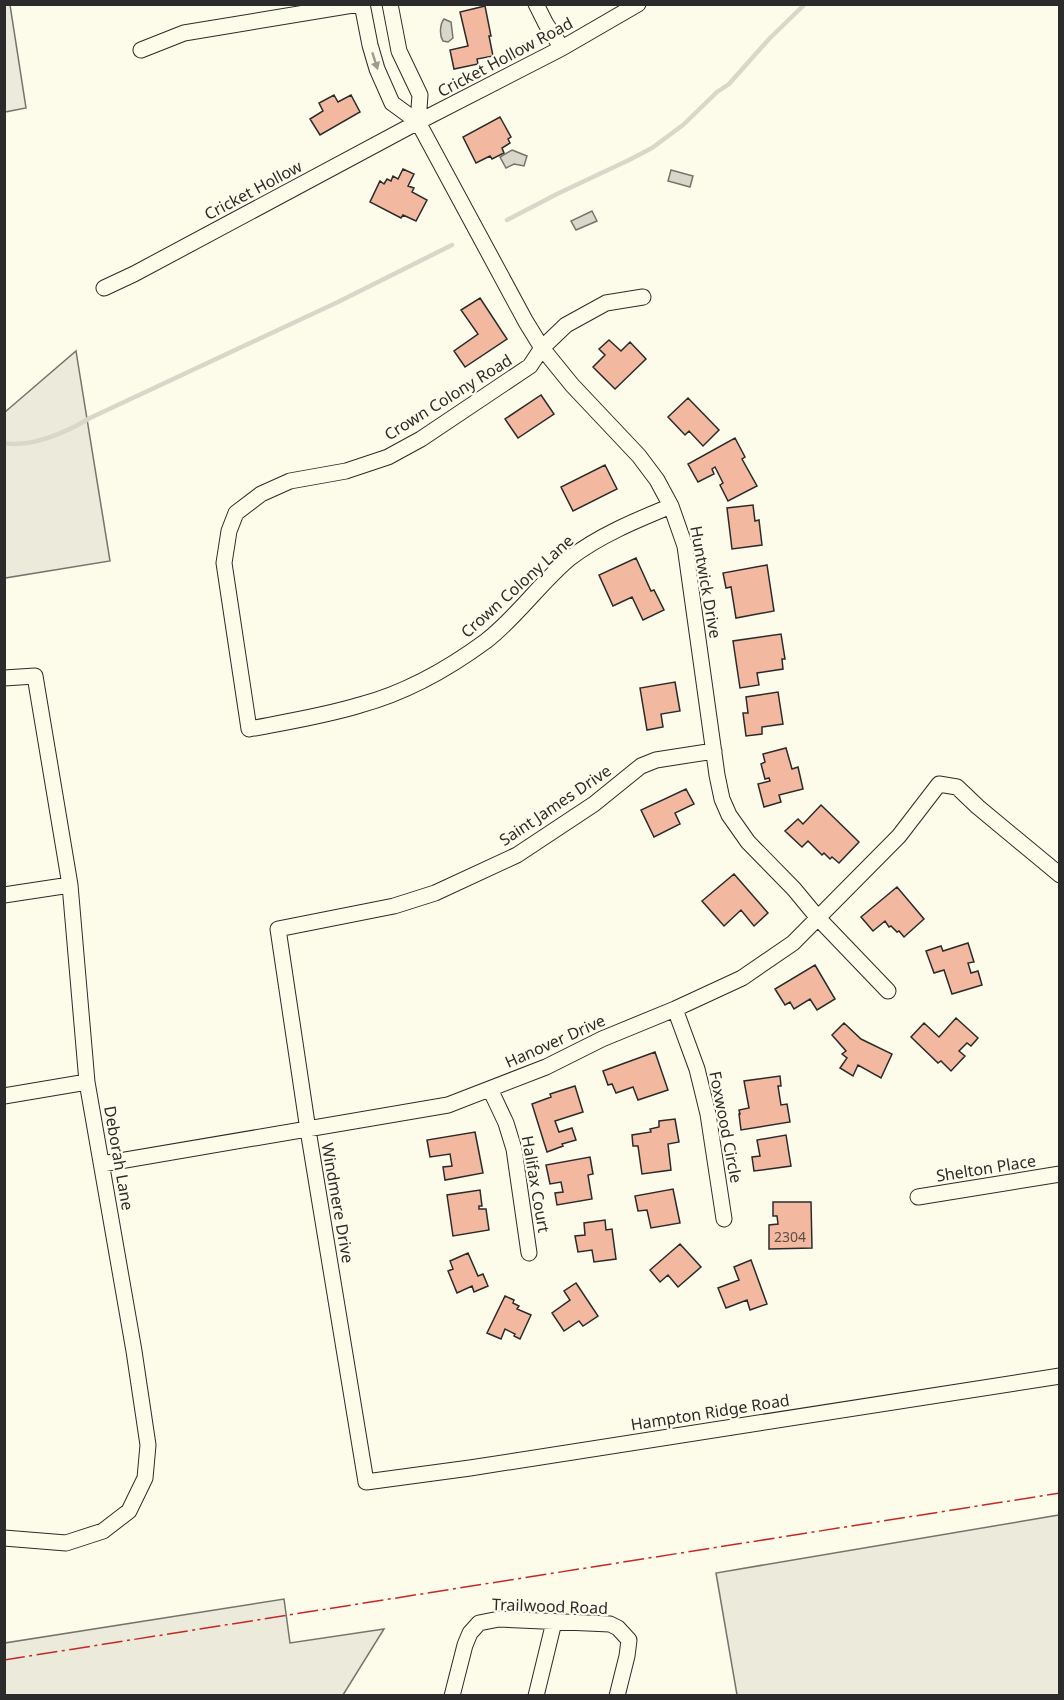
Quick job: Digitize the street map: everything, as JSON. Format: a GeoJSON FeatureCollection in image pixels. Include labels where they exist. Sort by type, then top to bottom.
{"type":"FeatureCollection","features":[{"type":"Feature","properties":{"kind":"street"},"geometry":{"type":"LineString","coordinates":[[141,50],[184,33],[361,4]]}},
{"type":"Feature","properties":{"kind":"street","name":"Huntwick Drive"},"geometry":{"type":"LineString","coordinates":[[361,4],[377,69],[392,103],[418,122],[509,292],[542,348],[586,401],[639,456],[657,480],[671,506],[685,546],[714,751],[722,799],[729,815],[748,842],[888,991]]}},
{"type":"Feature","properties":{"kind":"street","name":"Huntwick Drive"},"geometry":{"type":"LineString","coordinates":[[390,4],[399,51],[420,95],[418,122]]}},
{"type":"Feature","properties":{"kind":"street"},"geometry":{"type":"LineString","coordinates":[[536,4],[562,48]]}},
{"type":"Feature","properties":{"kind":"street","name":"Cricket Hollow Road"},"geometry":{"type":"LineString","coordinates":[[418,122],[562,48],[638,4]]}},
{"type":"Feature","properties":{"kind":"street","name":"Cricket Hollow"},"geometry":{"type":"LineString","coordinates":[[104,288],[418,122]]}},
{"type":"Feature","properties":{"kind":"street","name":"Crown Colony Road"},"geometry":{"type":"LineString","coordinates":[[249,729],[224,563],[229,531],[236,513],[261,494],[290,482],[346,471],[388,457],[421,439],[530,366],[542,348],[566,325],[606,303],[643,297]]}},
{"type":"Feature","properties":{"kind":"street","name":"Crown Colony Lane"},"geometry":{"type":"LineString","coordinates":[[249,729],[362,705],[420,682],[488,640],[557,571],[583,549],[625,526],[671,506]]}},
{"type":"Feature","properties":{"kind":"street","name":"Deborah Lane"},"geometry":{"type":"LineString","coordinates":[[4,678],[35,676],[70,885],[87,1082],[148,1445],[145,1478],[129,1510],[103,1531],[66,1543],[4,1538]]}},
{"type":"Feature","properties":{"kind":"street","name":"Saint James Drive"},"geometry":{"type":"LineString","coordinates":[[278,929],[394,906],[435,893],[517,855],[594,804],[641,766],[656,760],[714,751]]}},
{"type":"Feature","properties":{"kind":"street","name":"Hanover Drive"},"geometry":{"type":"LineString","coordinates":[[102,1164],[448,1105],[546,1067],[602,1039],[675,1009],[742,978],[792,943],[899,836],[939,784],[957,787],[1059,874]]}},
{"type":"Feature","properties":{"kind":"street"},"geometry":{"type":"LineString","coordinates":[[4,895],[70,885]]}},
{"type":"Feature","properties":{"kind":"street","name":"Windmere Drive"},"geometry":{"type":"LineString","coordinates":[[278,929],[308,1130],[366,1482]]}},
{"type":"Feature","properties":{"kind":"street","name":"Foxwood Circle"},"geometry":{"type":"LineString","coordinates":[[675,1009],[697,1069],[708,1114],[724,1219]]}},
{"type":"Feature","properties":{"kind":"street"},"geometry":{"type":"LineString","coordinates":[[4,1096],[87,1082]]}},
{"type":"Feature","properties":{"kind":"street","name":"Halifax Court"},"geometry":{"type":"LineString","coordinates":[[490,1089],[506,1123],[514,1149],[529,1253]]}},
{"type":"Feature","properties":{"kind":"street","name":"Shelton Place"},"geometry":{"type":"LineString","coordinates":[[918,1197],[1059,1174]]}},
{"type":"Feature","properties":{"kind":"street","name":"Hampton Ridge Road"},"geometry":{"type":"LineString","coordinates":[[366,1482],[1059,1376]]}},
{"type":"Feature","properties":{"kind":"street","name":"Trailwood Road"},"geometry":{"type":"LineString","coordinates":[[452,1695],[470,1633],[479,1623],[499,1619],[610,1624],[618,1628],[629,1640],[617,1695]]}},
{"type":"Feature","properties":{"kind":"street"},"geometry":{"type":"LineString","coordinates":[[536,1695],[554,1622]]}},
{"type":"Feature","properties":{"kind":"shaded area"},"geometry":{"type":"Polygon","coordinates":[[[5,4],[10,5],[26,108],[5,112],[5,4]]]}},
{"type":"Feature","properties":{"kind":"shaded area"},"geometry":{"type":"Polygon","coordinates":[[[444,19],[451,22],[453,38],[448,42],[443,41],[441,36],[444,19]]]}},
{"type":"Feature","properties":{"kind":"shaded area"},"geometry":{"type":"Polygon","coordinates":[[[512,150],[527,156],[524,166],[514,164],[506,168],[500,157],[512,150]]]}},
{"type":"Feature","properties":{"kind":"shaded area"},"geometry":{"type":"Polygon","coordinates":[[[671,170],[693,176],[690,187],[668,181],[671,170]]]}},
{"type":"Feature","properties":{"kind":"shaded area"},"geometry":{"type":"Polygon","coordinates":[[[592,211],[597,221],[576,230],[571,221],[592,211]]]}},
{"type":"Feature","properties":{"kind":"shaded area"},"geometry":{"type":"Polygon","coordinates":[[[76,351],[110,561],[5,578],[5,412],[76,351]]]}},
{"type":"Feature","properties":{"kind":"shaded area"},"geometry":{"type":"Polygon","coordinates":[[[1059,1515],[1059,1695],[737,1695],[716,1573],[1059,1515]]]}},
{"type":"Feature","properties":{"kind":"shaded area"},"geometry":{"type":"Polygon","coordinates":[[[284,1599],[290,1643],[384,1629],[343,1695],[5,1695],[5,1643],[284,1599]]]}},
{"type":"Feature","properties":{"kind":"building"},"geometry":{"type":"Polygon","coordinates":[[[485,6],[493,56],[477,59],[478,64],[454,69],[450,50],[468,46],[460,12],[485,6]]]}},
{"type":"Feature","properties":{"kind":"building"},"geometry":{"type":"Polygon","coordinates":[[[334,95],[338,102],[351,95],[360,112],[320,135],[310,119],[323,111],[319,103],[334,95]]]}},
{"type":"Feature","properties":{"kind":"building"},"geometry":{"type":"Polygon","coordinates":[[[500,117],[511,137],[508,139],[510,143],[502,148],[504,153],[492,159],[490,156],[476,163],[463,137],[500,117]]]}},
{"type":"Feature","properties":{"kind":"building"},"geometry":{"type":"Polygon","coordinates":[[[403,169],[414,174],[408,186],[414,188],[412,192],[427,200],[416,221],[403,215],[401,218],[370,202],[380,181],[384,184],[387,179],[391,181],[393,176],[398,179],[403,169]]]}},
{"type":"Feature","properties":{"kind":"building"},"geometry":{"type":"Polygon","coordinates":[[[480,298],[507,339],[465,367],[454,351],[478,334],[461,310],[480,298]]]}},
{"type":"Feature","properties":{"kind":"building"},"geometry":{"type":"Polygon","coordinates":[[[609,340],[621,351],[630,342],[646,359],[615,389],[593,367],[605,355],[599,349],[609,340]]]}},
{"type":"Feature","properties":{"kind":"building"},"geometry":{"type":"Polygon","coordinates":[[[541,395],[554,414],[518,438],[505,419],[541,395]]]}},
{"type":"Feature","properties":{"kind":"building"},"geometry":{"type":"Polygon","coordinates":[[[688,398],[719,430],[703,446],[689,431],[685,435],[668,417],[688,398]]]}},
{"type":"Feature","properties":{"kind":"building"},"geometry":{"type":"Polygon","coordinates":[[[735,438],[745,457],[742,459],[757,486],[728,501],[715,467],[712,469],[714,474],[698,482],[688,464],[735,438]]]}},
{"type":"Feature","properties":{"kind":"building"},"geometry":{"type":"Polygon","coordinates":[[[605,465],[617,489],[573,511],[561,487],[605,465]]]}},
{"type":"Feature","properties":{"kind":"building"},"geometry":{"type":"Polygon","coordinates":[[[753,505],[755,521],[759,520],[762,545],[732,549],[727,508],[753,505]]]}},
{"type":"Feature","properties":{"kind":"building"},"geometry":{"type":"Polygon","coordinates":[[[636,558],[651,591],[654,590],[664,610],[643,620],[632,597],[613,606],[599,575],[636,558]]]}},
{"type":"Feature","properties":{"kind":"building"},"geometry":{"type":"Polygon","coordinates":[[[767,565],[774,611],[736,618],[731,587],[726,588],[723,573],[767,565]]]}},
{"type":"Feature","properties":{"kind":"building"},"geometry":{"type":"Polygon","coordinates":[[[781,634],[785,659],[782,659],[783,669],[757,673],[759,685],[740,688],[733,641],[781,634]]]}},
{"type":"Feature","properties":{"kind":"building"},"geometry":{"type":"Polygon","coordinates":[[[675,682],[680,711],[661,714],[663,727],[647,730],[640,688],[675,682]]]}},
{"type":"Feature","properties":{"kind":"building"},"geometry":{"type":"Polygon","coordinates":[[[778,692],[783,724],[762,727],[762,734],[746,736],[743,713],[748,713],[746,697],[778,692]]]}},
{"type":"Feature","properties":{"kind":"building"},"geometry":{"type":"Polygon","coordinates":[[[786,748],[792,769],[798,767],[803,789],[779,795],[781,802],[764,807],[758,784],[770,781],[769,778],[765,779],[761,764],[765,762],[763,754],[786,748]]]}},
{"type":"Feature","properties":{"kind":"building"},"geometry":{"type":"Polygon","coordinates":[[[686,789],[694,804],[675,813],[680,824],[654,837],[641,810],[686,789]]]}},
{"type":"Feature","properties":{"kind":"building"},"geometry":{"type":"Polygon","coordinates":[[[821,805],[859,842],[839,863],[824,853],[822,855],[808,841],[802,847],[785,831],[798,819],[803,824],[821,805]]]}},
{"type":"Feature","properties":{"kind":"building"},"geometry":{"type":"Polygon","coordinates":[[[734,874],[768,913],[754,926],[741,910],[724,926],[702,901],[734,874]]]}},
{"type":"Feature","properties":{"kind":"building"},"geometry":{"type":"Polygon","coordinates":[[[897,887],[924,919],[904,937],[899,931],[889,927],[885,921],[873,931],[861,917],[897,887]]]}},
{"type":"Feature","properties":{"kind":"building"},"geometry":{"type":"Polygon","coordinates":[[[968,943],[974,962],[968,963],[971,973],[978,971],[982,985],[952,994],[944,970],[934,973],[926,951],[941,946],[943,951],[968,943]]]}},
{"type":"Feature","properties":{"kind":"building"},"geometry":{"type":"Polygon","coordinates":[[[815,965],[835,999],[817,1010],[810,999],[794,1009],[790,1002],[785,1005],[775,989],[815,965]]]}},
{"type":"Feature","properties":{"kind":"building"},"geometry":{"type":"Polygon","coordinates":[[[956,1018],[978,1038],[971,1046],[967,1043],[959,1051],[965,1056],[951,1071],[941,1061],[938,1063],[911,1037],[924,1023],[939,1037],[956,1018]]]}},
{"type":"Feature","properties":{"kind":"building"},"geometry":{"type":"Polygon","coordinates":[[[844,1023],[861,1039],[892,1054],[881,1078],[858,1065],[853,1076],[840,1068],[847,1058],[842,1054],[846,1051],[832,1035],[844,1023]]]}},
{"type":"Feature","properties":{"kind":"building"},"geometry":{"type":"Polygon","coordinates":[[[655,1052],[668,1090],[638,1100],[633,1087],[616,1093],[612,1084],[608,1085],[603,1071],[655,1052]]]}},
{"type":"Feature","properties":{"kind":"building"},"geometry":{"type":"Polygon","coordinates":[[[780,1076],[781,1086],[778,1086],[781,1105],[787,1104],[790,1122],[741,1130],[739,1110],[749,1108],[744,1081],[780,1076]]]}},
{"type":"Feature","properties":{"kind":"building"},"geometry":{"type":"Polygon","coordinates":[[[575,1086],[583,1112],[555,1121],[559,1132],[572,1128],[576,1140],[547,1152],[532,1104],[551,1097],[550,1094],[575,1086]]]}},
{"type":"Feature","properties":{"kind":"building"},"geometry":{"type":"Polygon","coordinates":[[[675,1119],[679,1142],[668,1144],[671,1170],[642,1174],[638,1146],[633,1146],[632,1135],[651,1132],[650,1129],[659,1127],[659,1121],[675,1119]]]}},
{"type":"Feature","properties":{"kind":"building"},"geometry":{"type":"Polygon","coordinates":[[[475,1132],[483,1173],[445,1180],[443,1167],[452,1166],[450,1154],[430,1157],[427,1140],[475,1132]]]}},
{"type":"Feature","properties":{"kind":"building"},"geometry":{"type":"Polygon","coordinates":[[[786,1135],[791,1166],[754,1171],[752,1157],[760,1156],[757,1140],[786,1135]]]}},
{"type":"Feature","properties":{"kind":"building"},"geometry":{"type":"Polygon","coordinates":[[[590,1157],[593,1174],[588,1175],[592,1199],[557,1205],[555,1193],[563,1192],[561,1182],[550,1184],[546,1165],[590,1157]]]}},
{"type":"Feature","properties":{"kind":"building"},"geometry":{"type":"Polygon","coordinates":[[[673,1189],[680,1223],[651,1228],[647,1210],[638,1211],[635,1196],[673,1189]]]}},
{"type":"Feature","properties":{"kind":"building"},"geometry":{"type":"Polygon","coordinates":[[[480,1190],[482,1206],[479,1206],[479,1209],[486,1209],[489,1230],[453,1236],[447,1195],[480,1190]]]}},
{"type":"Feature","properties":{"kind":"building"},"geometry":{"type":"Polygon","coordinates":[[[773,1202],[811,1202],[812,1248],[769,1249],[769,1225],[778,1224],[777,1216],[773,1216],[773,1202]]]}},
{"type":"Feature","properties":{"kind":"building"},"geometry":{"type":"Polygon","coordinates":[[[605,1220],[606,1230],[612,1229],[616,1259],[594,1262],[592,1250],[578,1252],[575,1236],[585,1235],[584,1223],[605,1220]]]}},
{"type":"Feature","properties":{"kind":"building"},"geometry":{"type":"Polygon","coordinates":[[[680,1244],[701,1267],[678,1287],[668,1275],[660,1282],[650,1270],[680,1244]]]}},
{"type":"Feature","properties":{"kind":"building"},"geometry":{"type":"Polygon","coordinates":[[[468,1253],[478,1276],[483,1274],[488,1286],[474,1292],[472,1286],[457,1293],[448,1271],[453,1269],[450,1261],[468,1253]]]}},
{"type":"Feature","properties":{"kind":"building"},"geometry":{"type":"Polygon","coordinates":[[[751,1260],[767,1304],[750,1310],[747,1300],[726,1308],[718,1288],[739,1280],[734,1267],[751,1260]]]}},
{"type":"Feature","properties":{"kind":"building"},"geometry":{"type":"Polygon","coordinates":[[[576,1283],[598,1316],[583,1326],[579,1321],[564,1331],[552,1313],[570,1300],[564,1291],[576,1283]]]}},
{"type":"Feature","properties":{"kind":"building"},"geometry":{"type":"Polygon","coordinates":[[[505,1296],[514,1300],[513,1303],[519,1306],[517,1309],[531,1315],[520,1339],[505,1329],[501,1339],[487,1333],[505,1296]]]}},
{"type":"Feature","properties":{"kind":"waterway"},"geometry":{"type":"LineString","coordinates":[[507,220],[652,148],[683,125],[717,92],[729,84],[770,38],[805,4]]}},
{"type":"Feature","properties":{"kind":"waterway"},"geometry":{"type":"LineString","coordinates":[[4,443],[37,441],[71,429],[452,245]]}},
{"type":"Feature","properties":{"kind":"power"},"geometry":{"type":"LineString","coordinates":[[4,1660],[1060,1493]]}}]}
